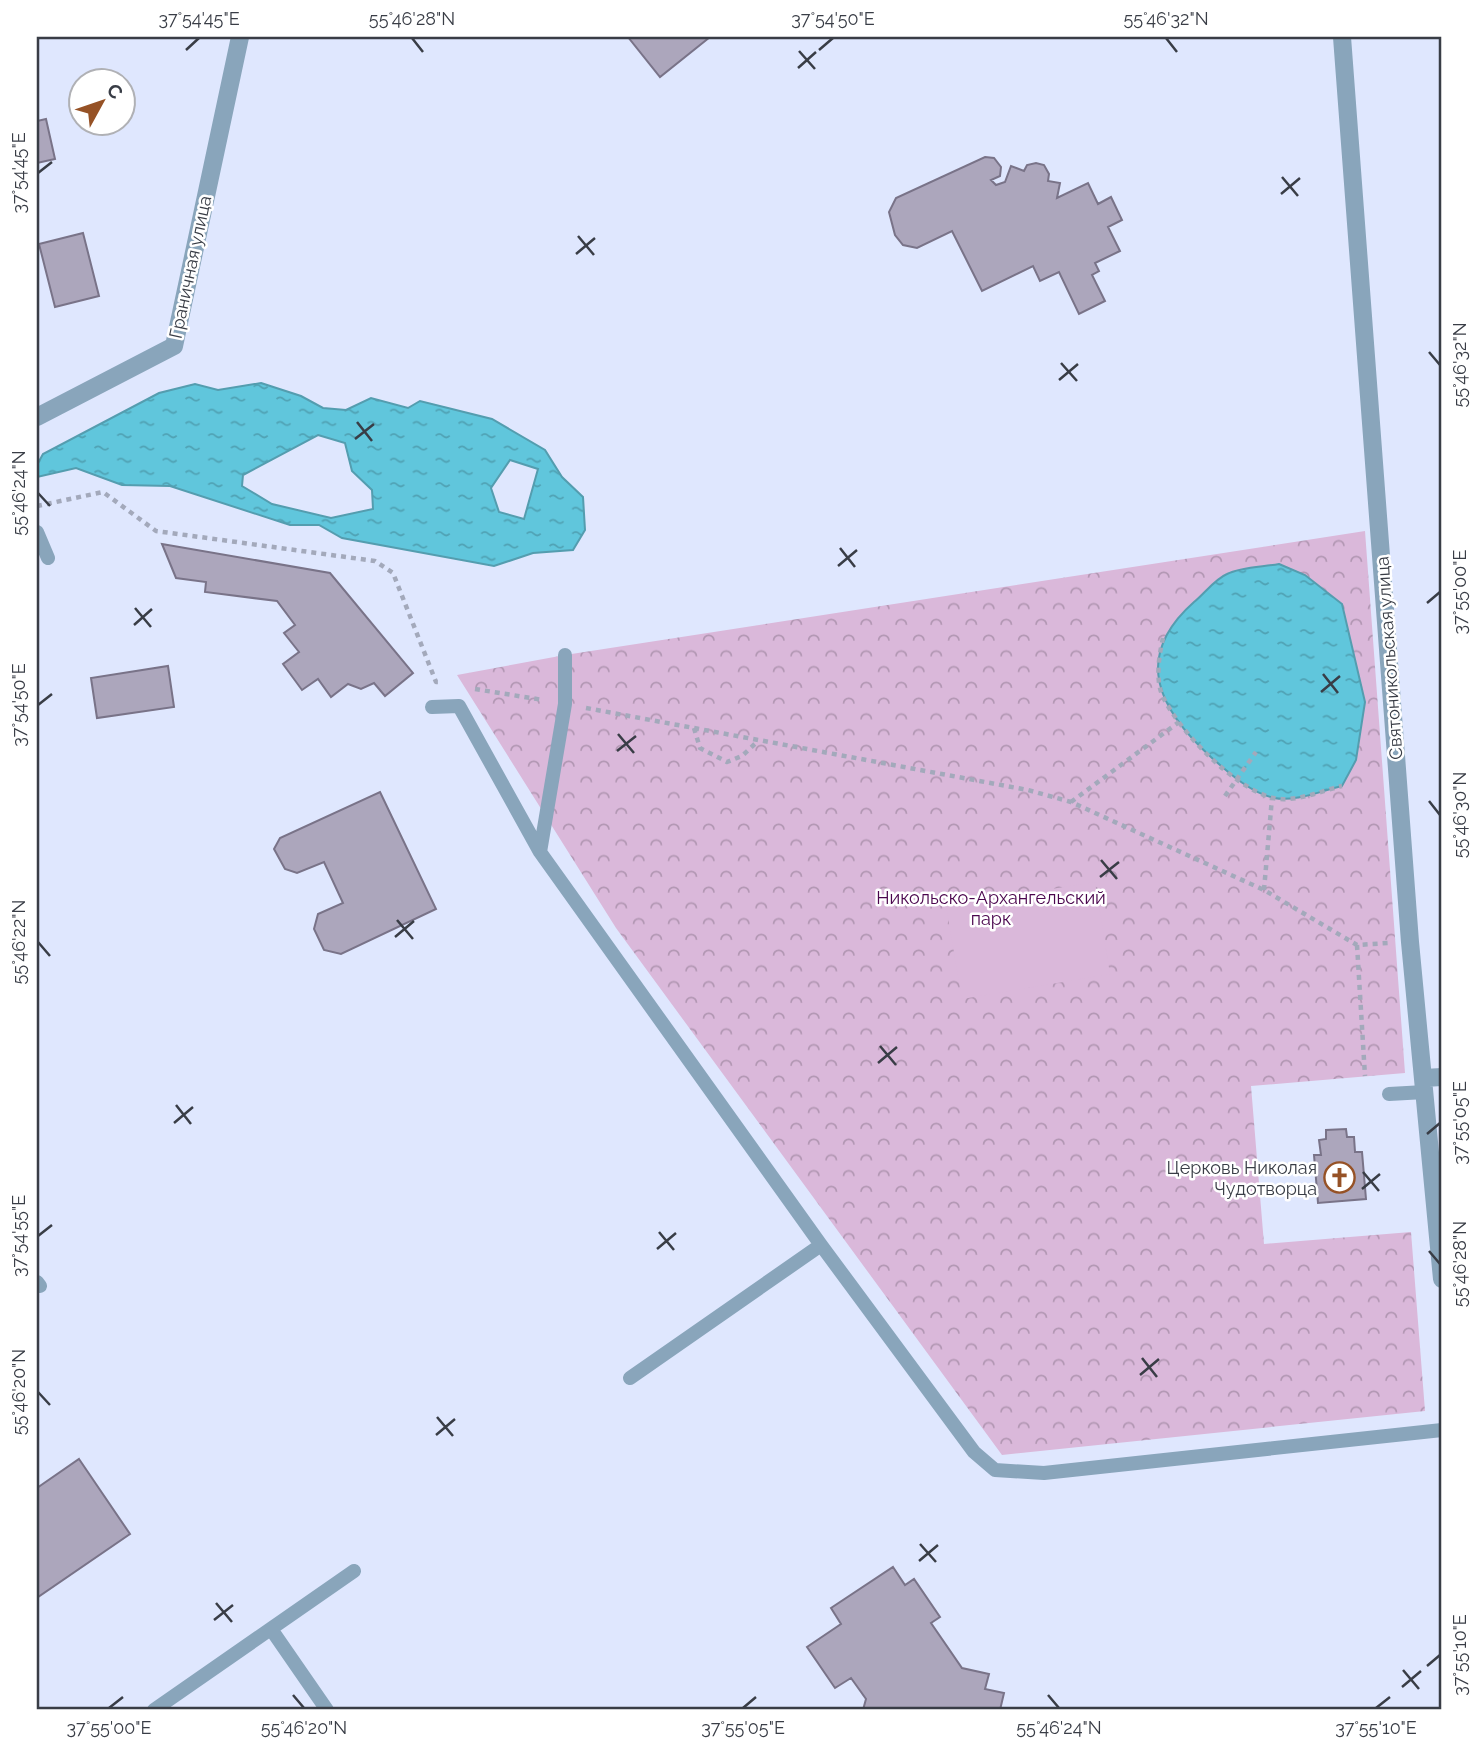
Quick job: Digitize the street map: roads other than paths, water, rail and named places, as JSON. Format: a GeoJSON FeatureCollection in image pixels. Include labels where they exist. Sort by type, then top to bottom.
{"type":"FeatureCollection","features":[{"type":"Feature","properties":{"kind":"street","name":"Граничная улица"},"geometry":{"type":"LineString","coordinates":[[37,417],[174,346],[240,37]]}},
{"type":"Feature","properties":{"kind":"street","name":"Святоникольская улица"},"geometry":{"type":"LineString","coordinates":[[1342,37],[1410,942],[1442,1279]]}},
{"type":"Feature","properties":{"kind":"street"},"geometry":{"type":"LineString","coordinates":[[1424,1085],[1442,1077]]}},
{"type":"Feature","properties":{"kind":"lane"},"geometry":{"type":"LineString","coordinates":[[37,532],[48,558]]}},
{"type":"Feature","properties":{"kind":"lane"},"geometry":{"type":"LineString","coordinates":[[540,852],[565,704],[565,655]]}},
{"type":"Feature","properties":{"kind":"lane"},"geometry":{"type":"LineString","coordinates":[[432,707],[459,706],[540,852],[821,1245],[974,1452],[995,1470],[1044,1473],[1442,1430]]}},
{"type":"Feature","properties":{"kind":"lane"},"geometry":{"type":"LineString","coordinates":[[1389,1094],[1424,1085]]}},
{"type":"Feature","properties":{"kind":"lane"},"geometry":{"type":"LineString","coordinates":[[630,1378],[821,1245]]}},
{"type":"Feature","properties":{"kind":"lane"},"geometry":{"type":"LineString","coordinates":[[154,1710],[354,1571]]}},
{"type":"Feature","properties":{"kind":"lane"},"geometry":{"type":"LineString","coordinates":[[271,1629],[327,1710]]}},
{"type":"Feature","properties":{"kind":"water"},"geometry":{"type":"Polygon","coordinates":[[[261,383],[301,396],[323,408],[346,410],[371,398],[408,408],[420,401],[492,419],[545,450],[562,477],[583,497],[585,530],[573,550],[533,553],[494,566],[342,538],[319,525],[290,525],[170,486],[122,485],[76,468],[37,477],[37,465],[43,454],[159,393],[195,384],[218,390],[261,383]],[[318,435],[243,475],[242,486],[272,504],[331,518],[373,509],[372,490],[352,471],[345,443],[318,435]],[[510,460],[491,488],[499,512],[524,519],[538,469],[510,460]]]}},
{"type":"Feature","properties":{"kind":"water"},"geometry":{"type":"Polygon","coordinates":[[[1279,564],[1305,575],[1342,604],[1365,702],[1356,760],[1342,786],[1282,799],[1249,787],[1193,739],[1166,702],[1158,663],[1163,643],[1175,622],[1218,579],[1239,570],[1279,564]]]}},
{"type":"Feature","properties":{"kind":"place","name":"Церковь Николая Чудотворца"},"geometry":{"type":"Point","coordinates":[1340,1177]}},
{"type":"Feature","properties":{"kind":"park label","name":"Никольско-Архангельский парк"},"geometry":{"type":"Point","coordinates":[991,907]}}]}
